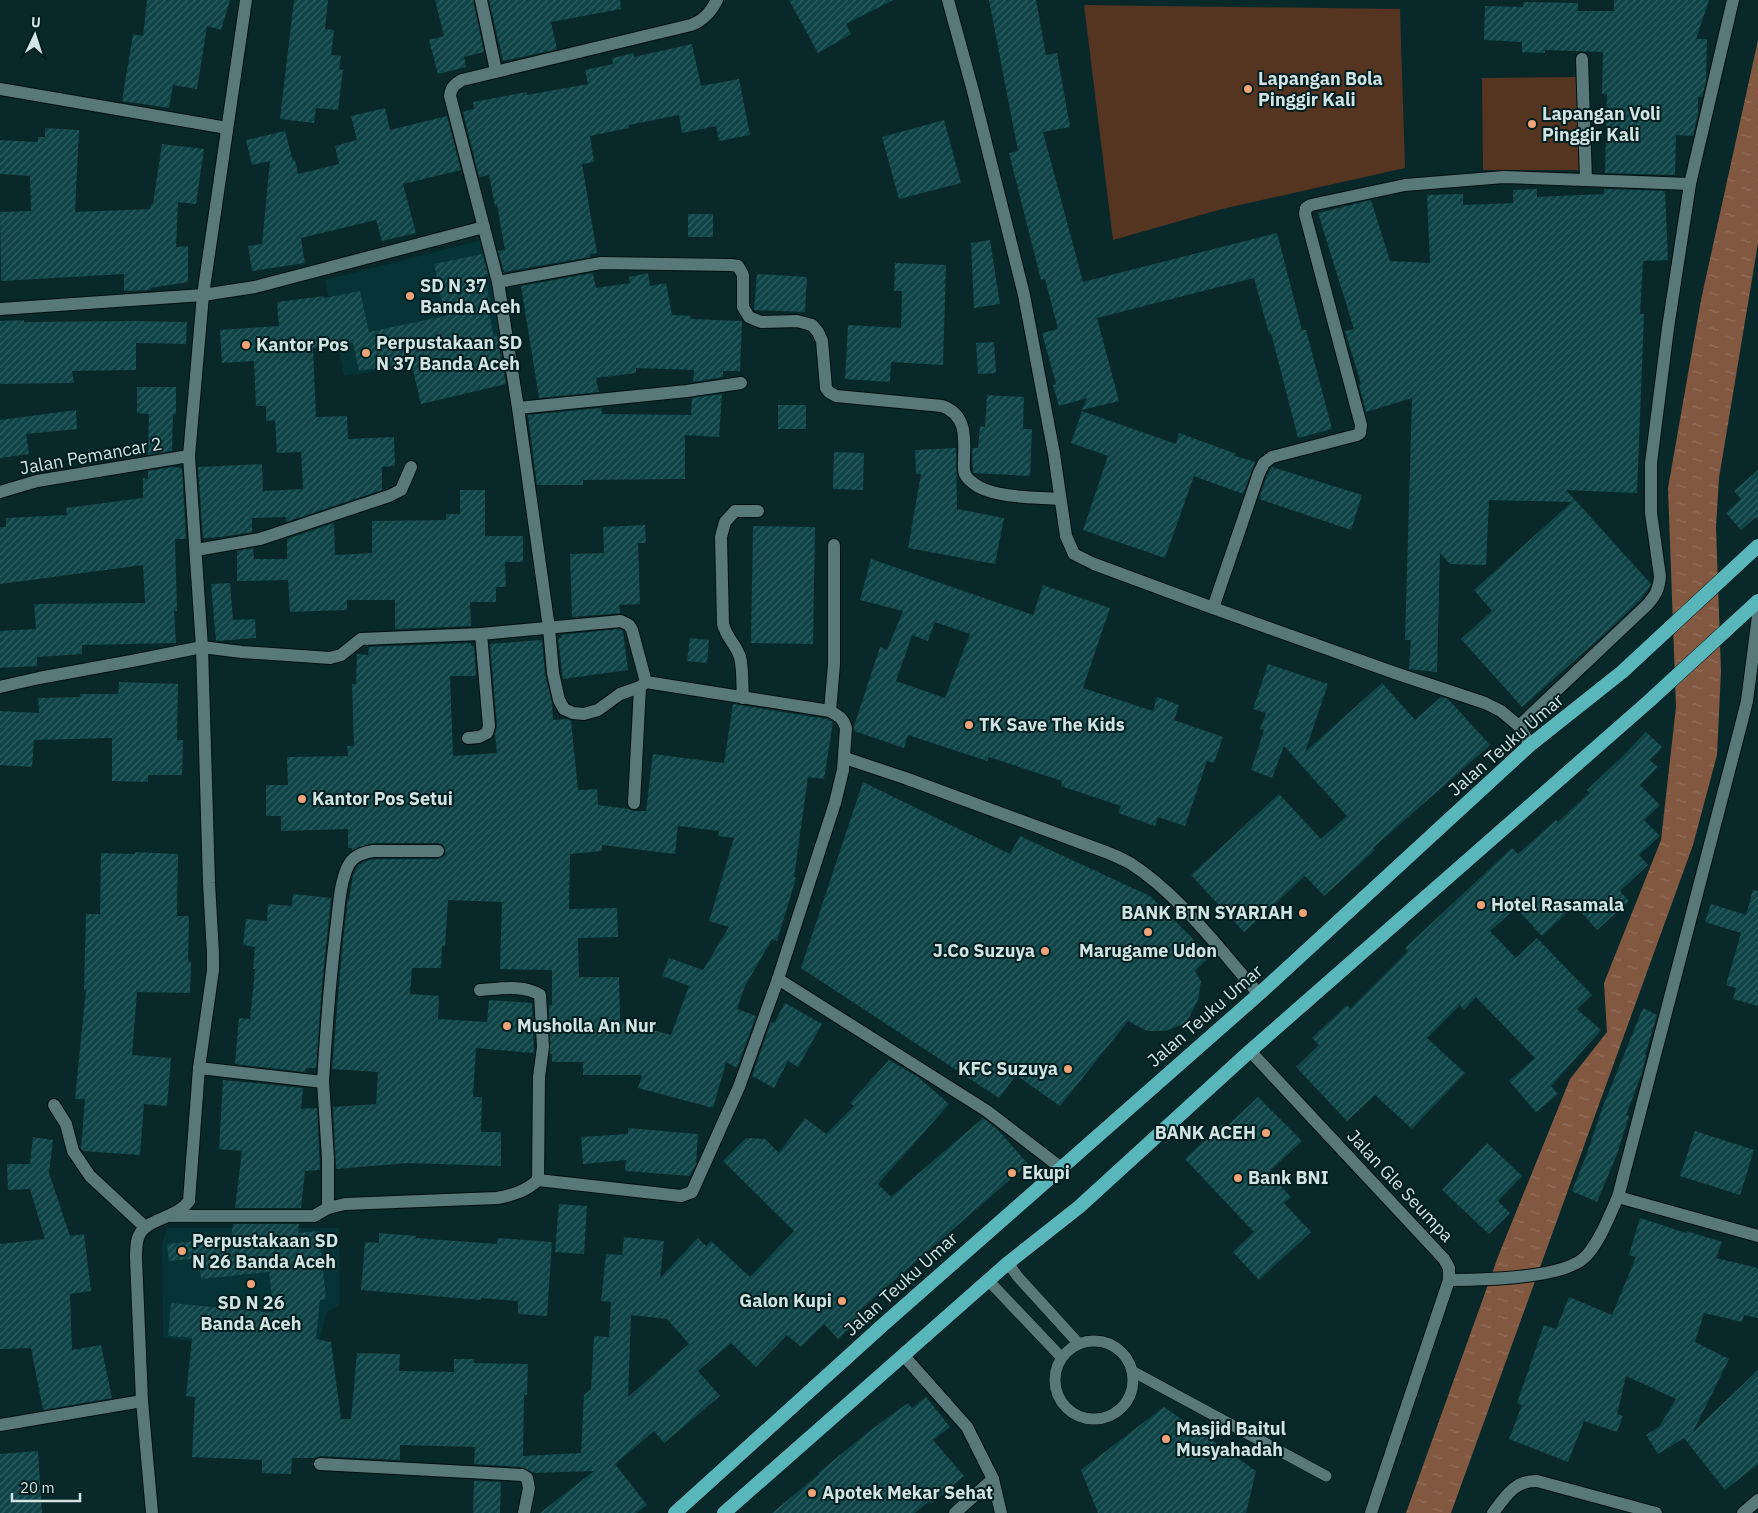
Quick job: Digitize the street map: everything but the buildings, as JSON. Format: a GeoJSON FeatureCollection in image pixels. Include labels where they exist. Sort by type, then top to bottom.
{"type":"FeatureCollection","features":[{"type":"Feature","properties":{"kind":"highway","name":"Jalan Teuku Umar"},"geometry":{"type":"LineString","coordinates":[[675,1513],[884,1324],[1259,994],[1530,745],[1622,672],[1758,546]]}},
{"type":"Feature","properties":{"kind":"highway"},"geometry":{"type":"LineString","coordinates":[[724,1513],[988,1280],[1079,1207],[1250,1051],[1648,702],[1753,614],[1758,601]]}},
{"type":"Feature","properties":{"kind":"street"},"geometry":{"type":"LineString","coordinates":[[152,1513],[142,1401],[136,1258],[139,1236],[145,1227],[184,1209],[188,1201],[199,1068],[213,970],[202,647],[190,456],[203,295],[246,0]]}},
{"type":"Feature","properties":{"kind":"street"},"geometry":{"type":"LineString","coordinates":[[482,0],[496,72]]}},
{"type":"Feature","properties":{"kind":"street"},"geometry":{"type":"LineString","coordinates":[[169,1216],[314,1216],[328,1208],[345,1204],[497,1198],[518,1194],[538,1180],[681,1196],[692,1192],[739,1087],[778,979],[835,802],[845,758],[846,728],[841,717],[830,711],[643,684],[620,694],[598,710],[584,714],[564,709],[559,700],[553,673],[549,628],[498,282],[450,96],[455,84],[462,80],[700,22],[711,12],[717,0]]}},
{"type":"Feature","properties":{"kind":"street"},"geometry":{"type":"LineString","coordinates":[[948,0],[974,91],[1024,295],[1054,454],[1059,499],[1066,536],[1074,554],[1094,564],[1212,608],[1485,703],[1501,711],[1519,726],[1530,745]]}},
{"type":"Feature","properties":{"kind":"street"},"geometry":{"type":"LineString","coordinates":[[1519,726],[1647,605],[1656,594],[1659,586],[1660,576],[1650,513],[1651,463],[1668,328],[1690,184],[1733,0]]}},
{"type":"Feature","properties":{"kind":"street"},"geometry":{"type":"LineString","coordinates":[[1582,59],[1586,180]]}},
{"type":"Feature","properties":{"kind":"street"},"geometry":{"type":"LineString","coordinates":[[0,90],[227,128]]}},
{"type":"Feature","properties":{"kind":"street"},"geometry":{"type":"LineString","coordinates":[[1212,608],[1258,473],[1264,463],[1272,457],[1357,435],[1361,430],[1305,214],[1306,208],[1311,205],[1405,185],[1513,177],[1690,184]]}},
{"type":"Feature","properties":{"kind":"street"},"geometry":{"type":"LineString","coordinates":[[0,309],[203,295],[255,287],[484,226]]}},
{"type":"Feature","properties":{"kind":"street"},"geometry":{"type":"LineString","coordinates":[[498,282],[601,263],[738,266],[744,274],[743,307],[749,318],[762,322],[797,321],[812,325],[818,332],[822,341],[826,388],[829,392],[836,396],[942,406],[949,409],[960,419],[965,440],[965,474],[973,483],[990,491],[1003,494],[1059,499]]}},
{"type":"Feature","properties":{"kind":"street"},"geometry":{"type":"LineString","coordinates":[[518,408],[687,391],[742,383]]}},
{"type":"Feature","properties":{"kind":"street","name":"Jalan Pemancar 2"},"geometry":{"type":"LineString","coordinates":[[0,492],[37,481],[190,456]]}},
{"type":"Feature","properties":{"kind":"street"},"geometry":{"type":"LineString","coordinates":[[196,550],[260,539],[389,496],[400,490],[412,467]]}},
{"type":"Feature","properties":{"kind":"street"},"geometry":{"type":"LineString","coordinates":[[743,698],[740,658],[735,645],[726,635],[724,624],[721,538],[725,522],[735,511],[758,511]]}},
{"type":"Feature","properties":{"kind":"street"},"geometry":{"type":"LineString","coordinates":[[830,711],[834,664],[834,545]]}},
{"type":"Feature","properties":{"kind":"street"},"geometry":{"type":"LineString","coordinates":[[1371,1513],[1449,1280],[1475,1280],[1552,1272],[1576,1264],[1588,1254],[1618,1197],[1747,701],[1753,614]]}},
{"type":"Feature","properties":{"kind":"street"},"geometry":{"type":"LineString","coordinates":[[0,687],[202,647],[242,652],[330,658],[341,655],[361,639],[481,634],[621,621],[629,625],[632,630],[643,684],[634,803]]}},
{"type":"Feature","properties":{"kind":"street"},"geometry":{"type":"LineString","coordinates":[[468,738],[479,737],[487,733],[489,726],[481,634]]}},
{"type":"Feature","properties":{"kind":"street"},"geometry":{"type":"LineString","coordinates":[[845,758],[905,778],[1106,852],[1128,863],[1149,877],[1175,900],[1259,994]]}},
{"type":"Feature","properties":{"kind":"street"},"geometry":{"type":"LineString","coordinates":[[328,1208],[328,1158],[322,1082],[329,989],[343,880],[348,866],[354,858],[362,853],[373,851],[438,851]]}},
{"type":"Feature","properties":{"kind":"street"},"geometry":{"type":"LineString","coordinates":[[778,979],[987,1111],[1060,1168]]}},
{"type":"Feature","properties":{"kind":"street"},"geometry":{"type":"LineString","coordinates":[[480,990],[523,988],[533,990],[540,995],[542,1047],[539,1077],[538,1180]]}},
{"type":"Feature","properties":{"kind":"street","name":"Jalan Gle Seumpa"},"geometry":{"type":"LineString","coordinates":[[1250,1051],[1444,1259],[1448,1268],[1449,1280]]}},
{"type":"Feature","properties":{"kind":"street"},"geometry":{"type":"LineString","coordinates":[[199,1068],[322,1082]]}},
{"type":"Feature","properties":{"kind":"street"},"geometry":{"type":"LineString","coordinates":[[54,1105],[66,1124],[73,1151],[90,1176],[145,1227]]}},
{"type":"Feature","properties":{"kind":"street"},"geometry":{"type":"LineString","coordinates":[[1618,1197],[1758,1236]]}},
{"type":"Feature","properties":{"kind":"street"},"geometry":{"type":"LineString","coordinates":[[904,1356],[967,1427],[993,1479],[997,1509]]}},
{"type":"Feature","properties":{"kind":"street"},"geometry":{"type":"LineString","coordinates":[[0,1425],[142,1401]]}},
{"type":"Feature","properties":{"kind":"street"},"geometry":{"type":"LineString","coordinates":[[320,1464],[522,1475],[527,1478],[529,1488],[524,1513]]}},
{"type":"Feature","properties":{"kind":"street"},"geometry":{"type":"LineString","coordinates":[[955,1513],[993,1479]]}},
{"type":"Feature","properties":{"kind":"street"},"geometry":{"type":"LineString","coordinates":[[1493,1513],[1509,1492],[1518,1484],[1530,1480],[1656,1513]]}},
{"type":"Feature","properties":{"kind":"street"},"geometry":{"type":"LineString","coordinates":[[1743,1513],[1758,1500]]}},
{"type":"Feature","properties":{"kind":"lane"},"geometry":{"type":"LineString","coordinates":[[1008,1263],[1018,1277],[1079,1344]]}},
{"type":"Feature","properties":{"kind":"lane"},"geometry":{"type":"LineString","coordinates":[[988,1280],[1061,1358]]}},
{"type":"Feature","properties":{"kind":"lane"},"geometry":{"type":"LineString","coordinates":[[1090,1341],[1101,1341],[1112,1345],[1128,1360],[1132,1371],[1132,1393],[1119,1411],[1109,1416],[1087,1419],[1076,1415],[1067,1409],[1055,1390],[1056,1368],[1061,1358],[1069,1349],[1090,1341]]}},
{"type":"Feature","properties":{"kind":"lane"},"geometry":{"type":"LineString","coordinates":[[1132,1371],[1326,1476]]}},
{"type":"Feature","properties":{"kind":"shaded area","name":"Lapangan Bola Pinggir Kali"},"geometry":{"type":"Polygon","coordinates":[[[1084,5],[1400,9],[1405,168],[1222,209],[1113,240],[1084,5]]]}},
{"type":"Feature","properties":{"kind":"shaded area","name":"Lapangan Voli Pinggir Kali"},"geometry":{"type":"Polygon","coordinates":[[[1578,77],[1583,170],[1483,170],[1482,78],[1578,77]]]}},
{"type":"Feature","properties":{"kind":"shaded area","name":"SD N 37 Banda Aceh"},"geometry":{"type":"Polygon","coordinates":[[[482,240],[503,344],[405,367],[344,376],[325,280],[482,240]]]}},
{"type":"Feature","properties":{"kind":"shaded area","name":"SD N 26 Banda Aceh"},"geometry":{"type":"Polygon","coordinates":[[[167,1228],[339,1228],[340,1304],[327,1312],[315,1354],[163,1338],[162,1245],[167,1228]]]}},
{"type":"Feature","properties":{"kind":"water"},"geometry":{"type":"Polygon","coordinates":[[[1758,40],[1758,243],[1719,478],[1716,527],[1721,671],[1717,755],[1693,845],[1451,1513],[1406,1513],[1499,1254],[1570,1079],[1607,1032],[1604,983],[1661,840],[1676,707],[1668,488],[1701,300],[1758,40]]]}},
{"type":"Feature","properties":{"kind":"place","name":"Lapangan Bola Pinggir Kali"},"geometry":{"type":"Point","coordinates":[1248,89]}},
{"type":"Feature","properties":{"kind":"place","name":"Lapangan Voli Pinggir Kali"},"geometry":{"type":"Point","coordinates":[1532,124]}},
{"type":"Feature","properties":{"kind":"place","name":"SD N 37 Banda Aceh"},"geometry":{"type":"Point","coordinates":[410,296]}},
{"type":"Feature","properties":{"kind":"place","name":"Kantor Pos"},"geometry":{"type":"Point","coordinates":[246,345]}},
{"type":"Feature","properties":{"kind":"place","name":"Perpustakaan SD N 37 Banda Aceh"},"geometry":{"type":"Point","coordinates":[366,353]}},
{"type":"Feature","properties":{"kind":"place","name":"TK Save The Kids"},"geometry":{"type":"Point","coordinates":[969,725]}},
{"type":"Feature","properties":{"kind":"place","name":"Kantor Pos Setui"},"geometry":{"type":"Point","coordinates":[302,799]}},
{"type":"Feature","properties":{"kind":"place","name":"Hotel Rasamala"},"geometry":{"type":"Point","coordinates":[1481,905]}},
{"type":"Feature","properties":{"kind":"place","name":"BANK BTN SYARIAH"},"geometry":{"type":"Point","coordinates":[1303,913]}},
{"type":"Feature","properties":{"kind":"place","name":"Marugame Udon"},"geometry":{"type":"Point","coordinates":[1148,932]}},
{"type":"Feature","properties":{"kind":"place","name":"J.Co Suzuya"},"geometry":{"type":"Point","coordinates":[1045,951]}},
{"type":"Feature","properties":{"kind":"place","name":"Musholla An Nur"},"geometry":{"type":"Point","coordinates":[507,1026]}},
{"type":"Feature","properties":{"kind":"place","name":"KFC Suzuya"},"geometry":{"type":"Point","coordinates":[1068,1069]}},
{"type":"Feature","properties":{"kind":"place","name":"BANK ACEH"},"geometry":{"type":"Point","coordinates":[1266,1133]}},
{"type":"Feature","properties":{"kind":"place","name":"Ekupi"},"geometry":{"type":"Point","coordinates":[1012,1173]}},
{"type":"Feature","properties":{"kind":"place","name":"Bank BNI"},"geometry":{"type":"Point","coordinates":[1238,1178]}},
{"type":"Feature","properties":{"kind":"place","name":"Perpustakaan SD N 26 Banda Aceh"},"geometry":{"type":"Point","coordinates":[182,1251]}},
{"type":"Feature","properties":{"kind":"place","name":"SD N 26 Banda Aceh"},"geometry":{"type":"Point","coordinates":[251,1284]}},
{"type":"Feature","properties":{"kind":"place","name":"Galon Kupi"},"geometry":{"type":"Point","coordinates":[842,1301]}},
{"type":"Feature","properties":{"kind":"place","name":"Masjid Baitul Musyahadah"},"geometry":{"type":"Point","coordinates":[1166,1439]}},
{"type":"Feature","properties":{"kind":"place","name":"Apotek Mekar Sehat"},"geometry":{"type":"Point","coordinates":[812,1493]}}]}
